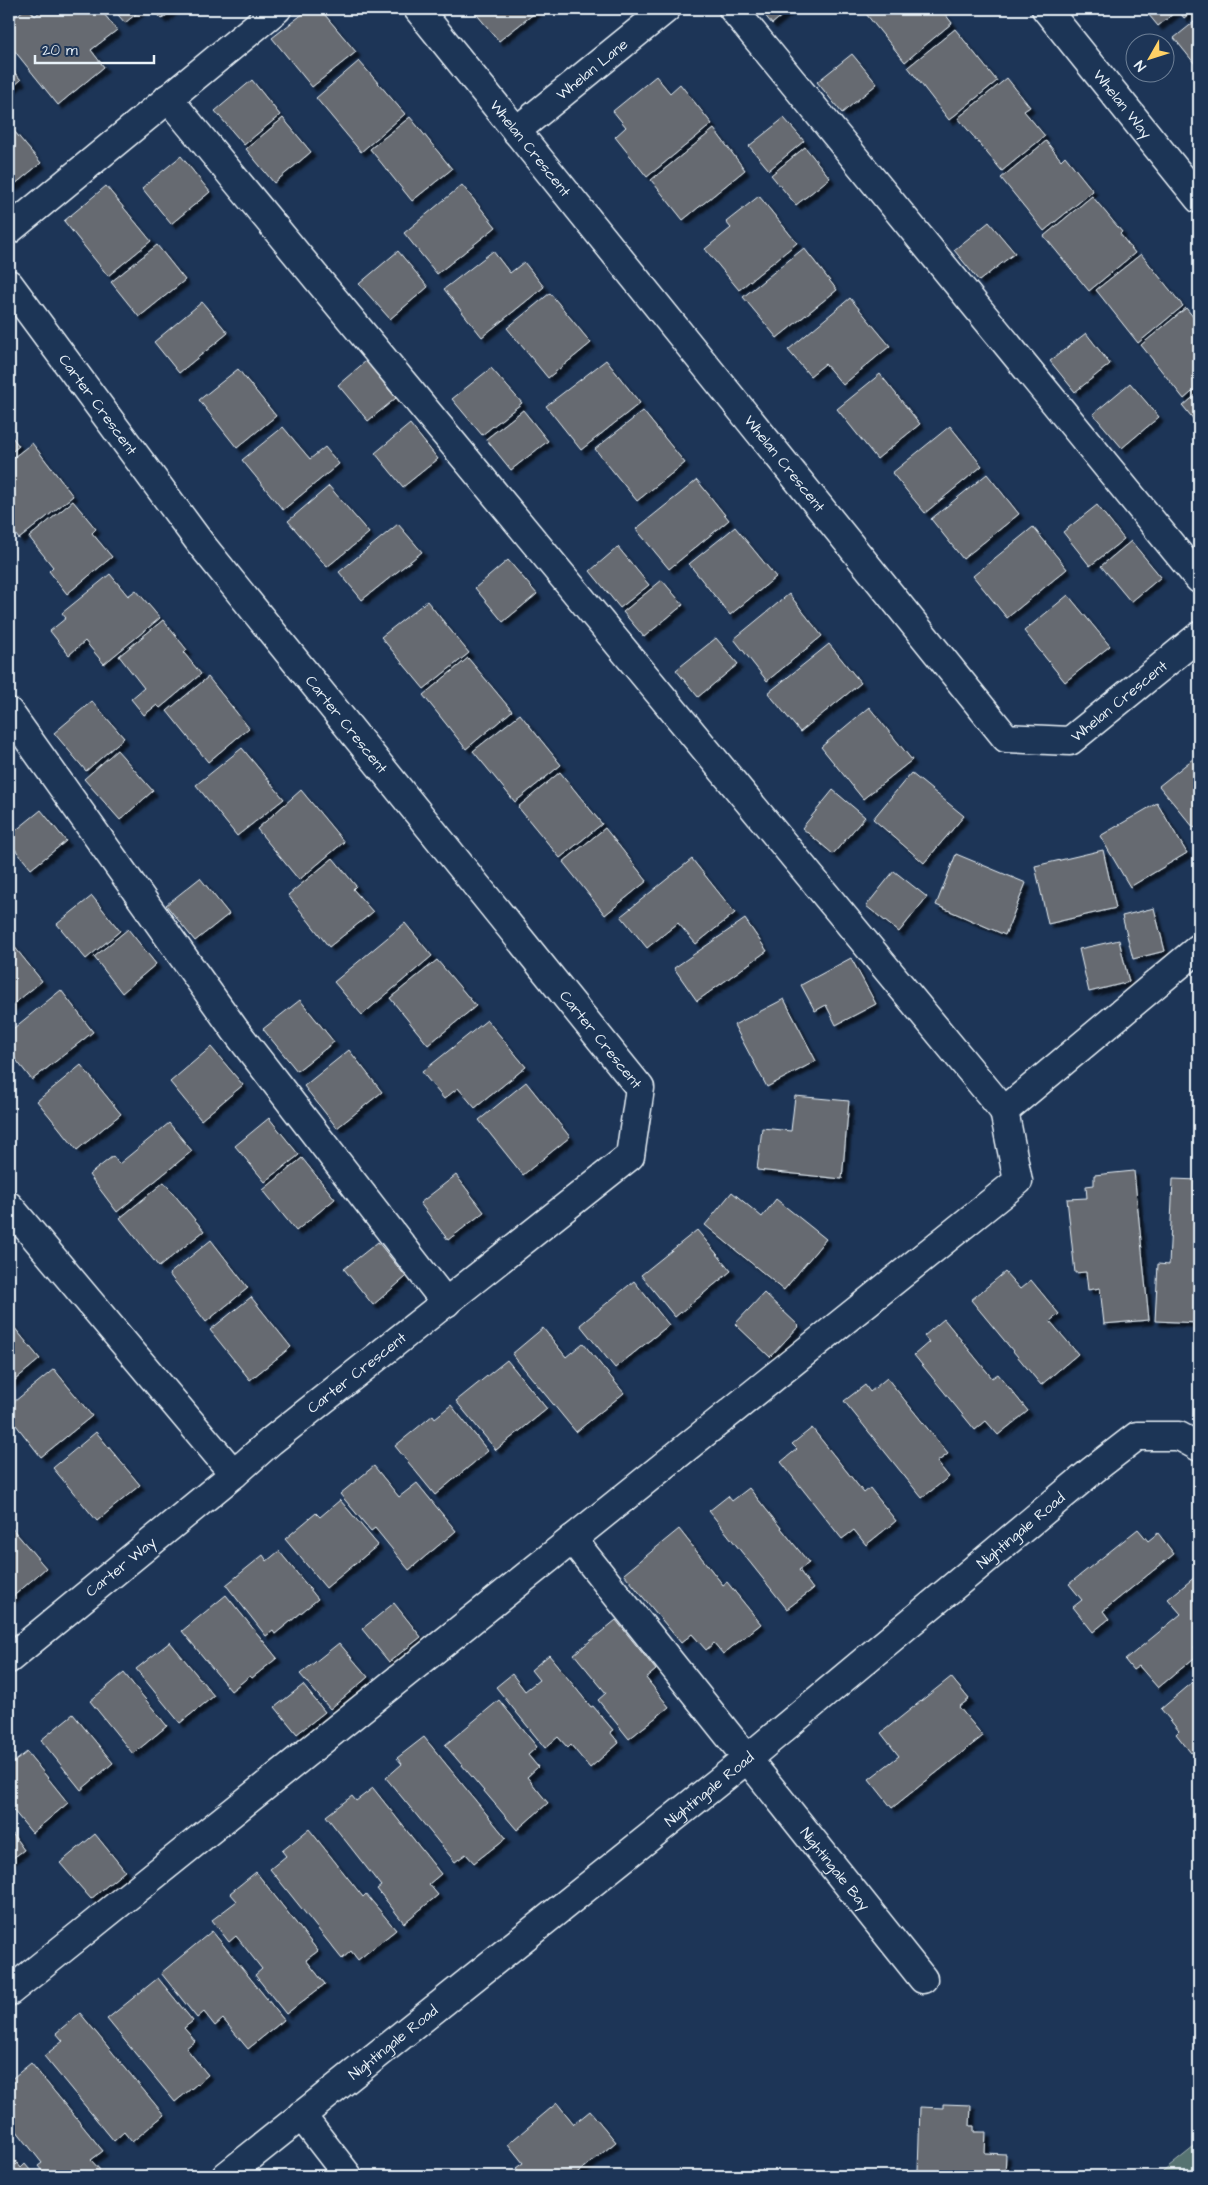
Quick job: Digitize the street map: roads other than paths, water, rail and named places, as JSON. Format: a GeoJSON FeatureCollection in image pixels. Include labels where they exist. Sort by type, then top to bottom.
{"type":"FeatureCollection","features":[{"type":"Feature","properties":{"kind":"street"},"geometry":{"type":"LineString","coordinates":[[9,230],[278,9]]}},
{"type":"Feature","properties":{"kind":"street","name":"Whelan Crescent"},"geometry":{"type":"LineString","coordinates":[[418,9],[1006,738],[1070,741],[1199,636]]}},
{"type":"Feature","properties":{"kind":"street","name":"Whelan Lane"},"geometry":{"type":"LineString","coordinates":[[516,131],[666,9]]}},
{"type":"Feature","properties":{"kind":"street"},"geometry":{"type":"LineString","coordinates":[[733,9],[1199,579]]}},
{"type":"Feature","properties":{"kind":"street","name":"Whelan Way"},"geometry":{"type":"LineString","coordinates":[[1046,9],[1199,199]]}},
{"type":"Feature","properties":{"kind":"street"},"geometry":{"type":"LineString","coordinates":[[9,1992],[1018,1181],[1004,1111],[168,98]]}},
{"type":"Feature","properties":{"kind":"street","name":"Carter Crescent"},"geometry":{"type":"LineString","coordinates":[[9,284],[201,544],[640,1088],[630,1156],[446,1304],[271,1441],[234,1474]]}},
{"type":"Feature","properties":{"kind":"street"},"geometry":{"type":"LineString","coordinates":[[9,712],[234,1030],[446,1304]]}},
{"type":"Feature","properties":{"kind":"street"},"geometry":{"type":"LineString","coordinates":[[1004,1111],[1198,951]]}},
{"type":"Feature","properties":{"kind":"street"},"geometry":{"type":"LineString","coordinates":[[9,1206],[234,1474]]}},
{"type":"Feature","properties":{"kind":"street","name":"Nightingale Road"},"geometry":{"type":"LineString","coordinates":[[226,2176],[746,1760],[1092,1470],[1137,1436],[1179,1436],[1199,1447]]}},
{"type":"Feature","properties":{"kind":"street","name":"Carter Way"},"geometry":{"type":"LineString","coordinates":[[11,1653],[234,1474]]}},
{"type":"Feature","properties":{"kind":"street","name":"Nightingale Bay"},"geometry":{"type":"LineString","coordinates":[[572,1539],[746,1760],[923,1979]]}},
{"type":"Feature","properties":{"kind":"street"},"geometry":{"type":"LineString","coordinates":[[301,2115],[348,2176]]}}]}
